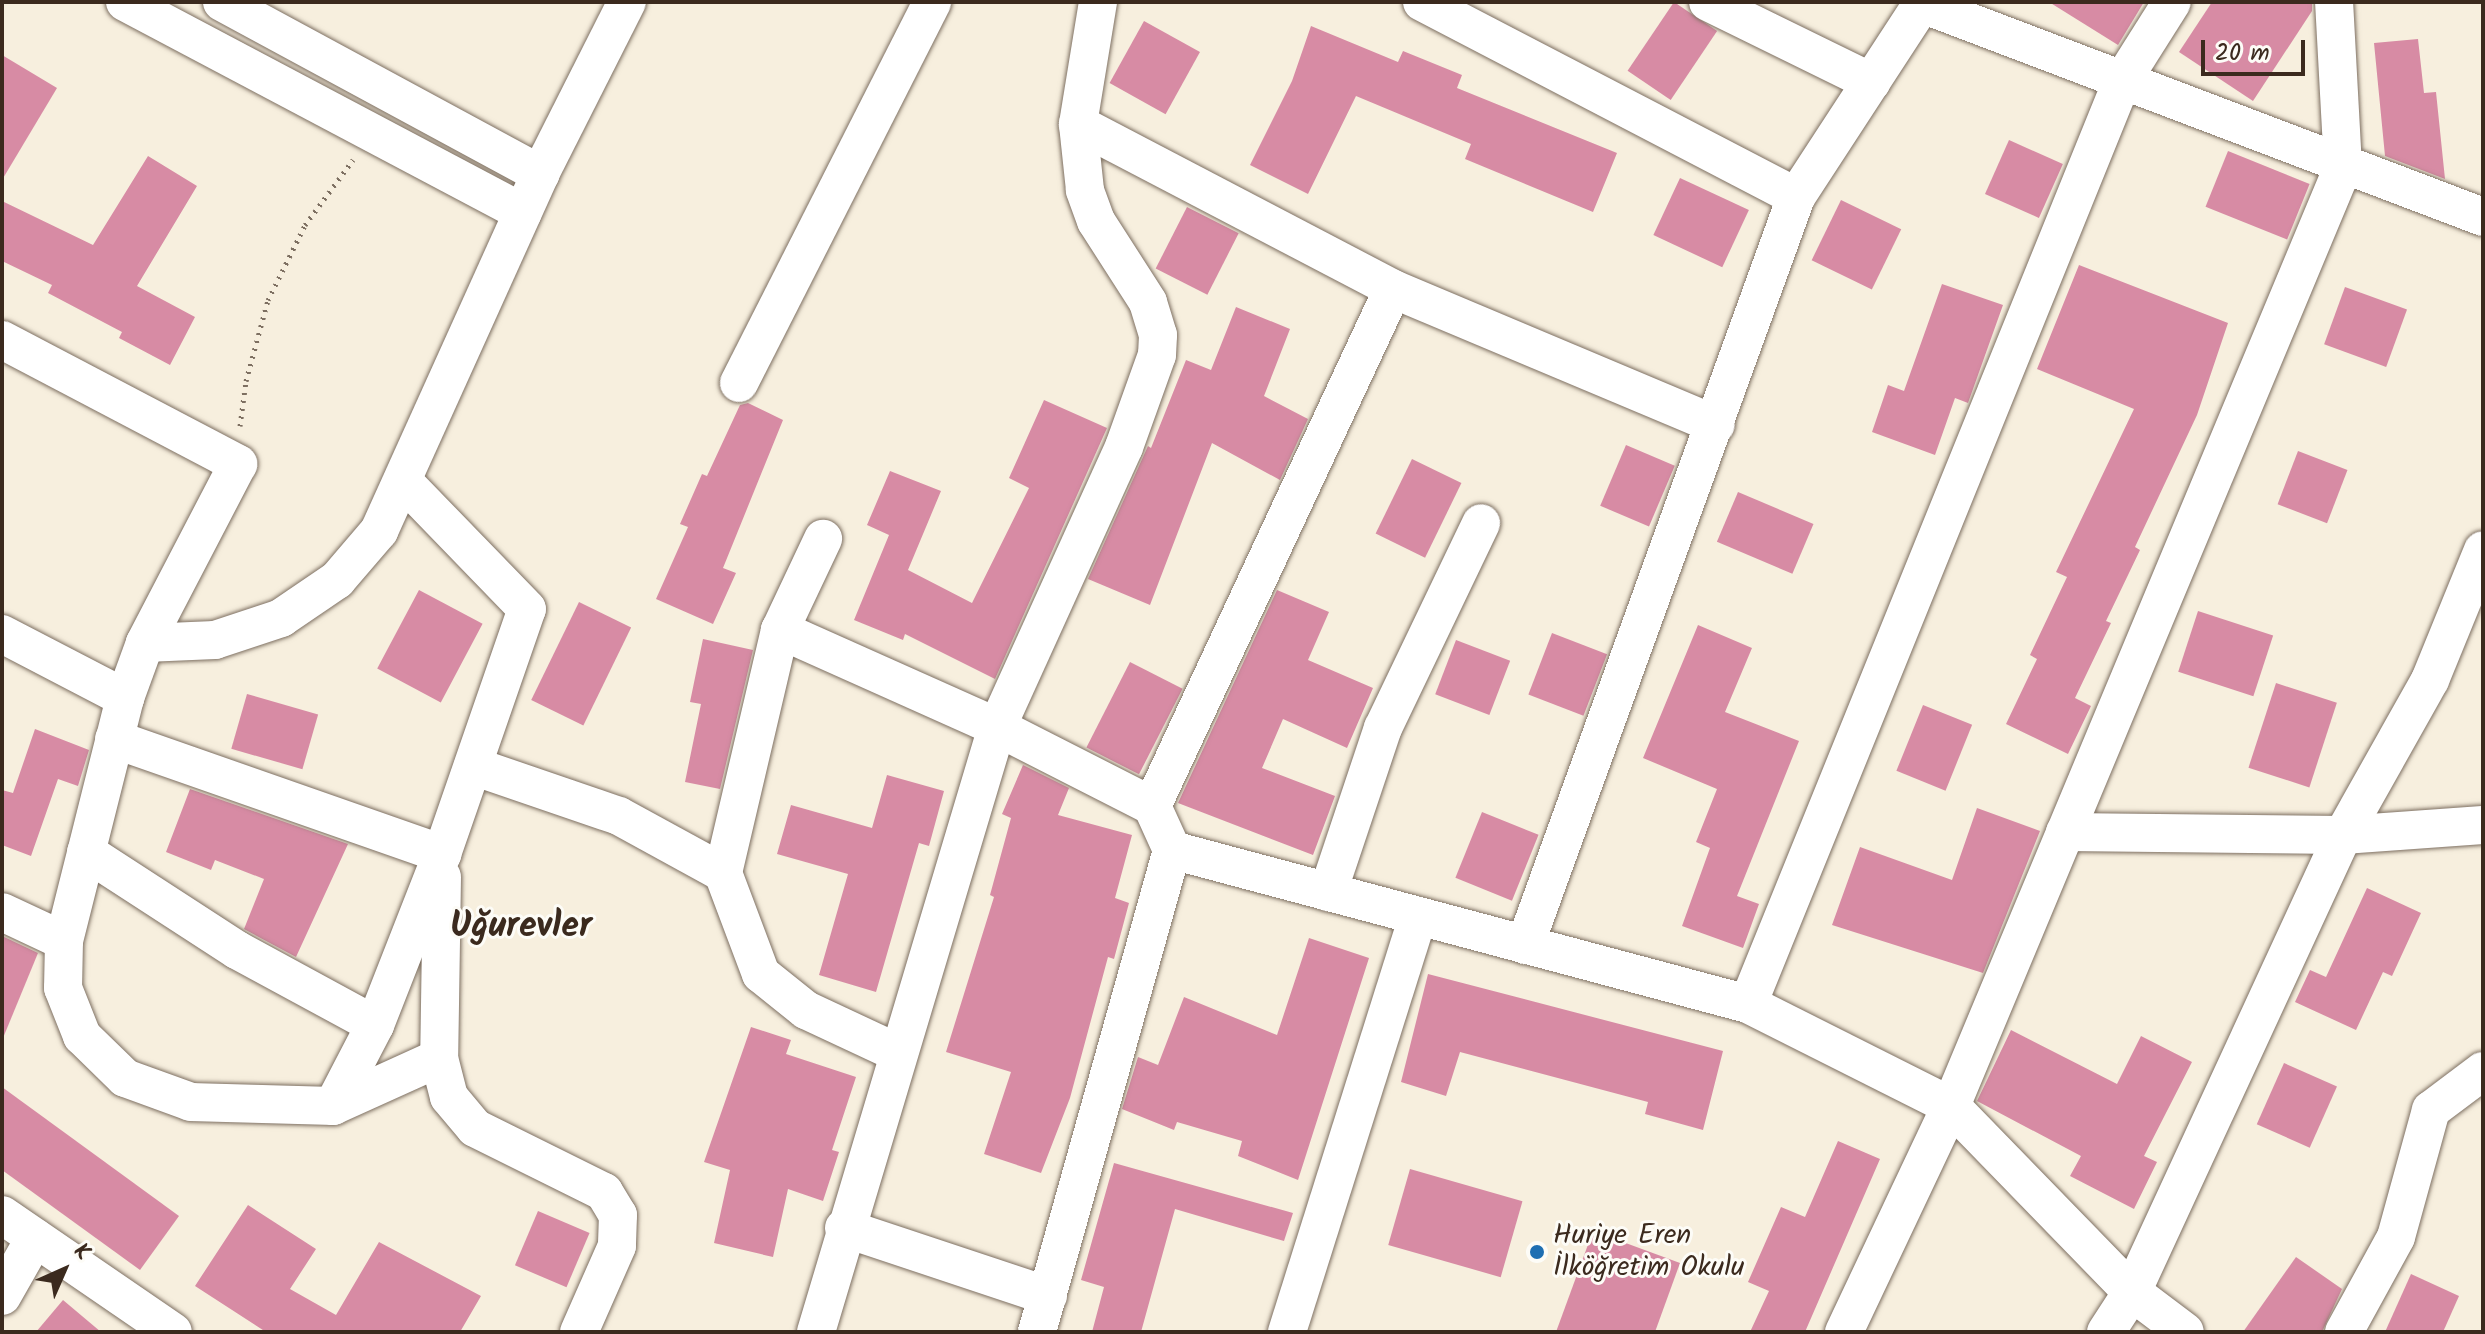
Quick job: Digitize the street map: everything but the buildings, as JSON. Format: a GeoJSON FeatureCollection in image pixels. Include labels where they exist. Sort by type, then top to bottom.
{"type":"FeatureCollection","features":[{"type":"Feature","properties":{"kind":"street"},"geometry":{"type":"LineString","coordinates":[[125,2],[523,213]]}},
{"type":"Feature","properties":{"kind":"street"},"geometry":{"type":"LineString","coordinates":[[222,2],[269,13],[540,174]]}},
{"type":"Feature","properties":{"kind":"street"},"geometry":{"type":"LineString","coordinates":[[145,643],[180,645],[249,632],[311,600],[359,557],[404,482],[540,174],[627,2]]}},
{"type":"Feature","properties":{"kind":"street"},"geometry":{"type":"LineString","coordinates":[[739,383],[932,2]]}},
{"type":"Feature","properties":{"kind":"street"},"geometry":{"type":"LineString","coordinates":[[816,1332],[844,1228],[997,727],[1124,447],[1157,355],[1158,335],[1148,302],[1096,221],[1083,179],[1078,124],[1098,2]]}},
{"type":"Feature","properties":{"kind":"street"},"geometry":{"type":"LineString","coordinates":[[1422,2],[1796,197]]}},
{"type":"Feature","properties":{"kind":"street"},"geometry":{"type":"LineString","coordinates":[[1708,2],[1871,82]]}},
{"type":"Feature","properties":{"kind":"street"},"geometry":{"type":"LineString","coordinates":[[1748,1004],[2122,81],[2172,2]]}},
{"type":"Feature","properties":{"kind":"street"},"geometry":{"type":"LineString","coordinates":[[1844,1332],[1951,1106],[2343,167],[2334,2]]}},
{"type":"Feature","properties":{"kind":"street"},"geometry":{"type":"LineString","coordinates":[[1525,945],[1716,425],[1796,197],[1922,3],[2343,167],[2483,217]]}},
{"type":"Feature","properties":{"kind":"street"},"geometry":{"type":"LineString","coordinates":[[1078,124],[1393,289],[1716,425]]}},
{"type":"Feature","properties":{"kind":"street"},"geometry":{"type":"LineString","coordinates":[[1152,806],[1393,289]]}},
{"type":"Feature","properties":{"kind":"street"},"geometry":{"type":"LineString","coordinates":[[2,340],[238,464],[145,643],[125,698],[64,941],[63,988],[82,1036],[125,1078],[191,1102],[333,1106],[439,1058]]}},
{"type":"Feature","properties":{"kind":"street"},"geometry":{"type":"LineString","coordinates":[[333,1106],[375,1025],[442,854],[527,609],[404,482]]}},
{"type":"Feature","properties":{"kind":"street"},"geometry":{"type":"LineString","coordinates":[[1328,892],[1383,728],[1481,523]]}},
{"type":"Feature","properties":{"kind":"street"},"geometry":{"type":"LineString","coordinates":[[823,539],[780,630],[723,873],[761,974],[806,1010],[898,1053]]}},
{"type":"Feature","properties":{"kind":"street"},"geometry":{"type":"LineString","coordinates":[[2106,1332],[2132,1292],[2343,835],[2430,680],[2483,550]]}},
{"type":"Feature","properties":{"kind":"street"},"geometry":{"type":"LineString","coordinates":[[780,630],[997,727],[1152,806],[1172,850],[1037,1332]]}},
{"type":"Feature","properties":{"kind":"street"},"geometry":{"type":"LineString","coordinates":[[2,634],[125,698]]}},
{"type":"Feature","properties":{"kind":"street"},"geometry":{"type":"LineString","coordinates":[[114,739],[442,854]]}},
{"type":"Feature","properties":{"kind":"street"},"geometry":{"type":"LineString","coordinates":[[473,766],[619,816],[723,873]]}},
{"type":"Feature","properties":{"kind":"street"},"geometry":{"type":"LineString","coordinates":[[2065,832],[2343,835],[2483,825]]}},
{"type":"Feature","properties":{"kind":"street"},"geometry":{"type":"LineString","coordinates":[[1172,850],[1748,1004],[1951,1106],[2132,1292],[2185,1332]]}},
{"type":"Feature","properties":{"kind":"street"},"geometry":{"type":"LineString","coordinates":[[86,852],[237,950],[375,1025]]}},
{"type":"Feature","properties":{"kind":"street"},"geometry":{"type":"LineString","coordinates":[[442,854],[439,1058],[449,1097],[475,1128],[555,1164],[612,1203],[620,1225],[617,1246],[579,1332]]}},
{"type":"Feature","properties":{"kind":"street"},"geometry":{"type":"LineString","coordinates":[[2,912],[64,941]]}},
{"type":"Feature","properties":{"kind":"street"},"geometry":{"type":"LineString","coordinates":[[1287,1332],[1418,916]]}},
{"type":"Feature","properties":{"kind":"street"},"geometry":{"type":"LineString","coordinates":[[2344,1332],[2396,1237],[2431,1110],[2483,1071]]}},
{"type":"Feature","properties":{"kind":"street"},"geometry":{"type":"LineString","coordinates":[[2,1215],[173,1332]]}},
{"type":"Feature","properties":{"kind":"street"},"geometry":{"type":"LineString","coordinates":[[844,1228],[1048,1296]]}},
{"type":"Feature","properties":{"kind":"street"},"geometry":{"type":"LineString","coordinates":[[2,1296],[35,1238]]}},
{"type":"Feature","properties":{"kind":"path"},"geometry":{"type":"LineString","coordinates":[[238,464],[246,381],[268,300],[305,225],[376,136]]}},
{"type":"Feature","properties":{"kind":"place","name":"Huriye Eren İlköğretim Okulu"},"geometry":{"type":"Point","coordinates":[1537,1252]}},
{"type":"Feature","properties":{"kind":"district","name":"Uğurevler"},"geometry":{"type":"Point","coordinates":[521,927]}}]}
